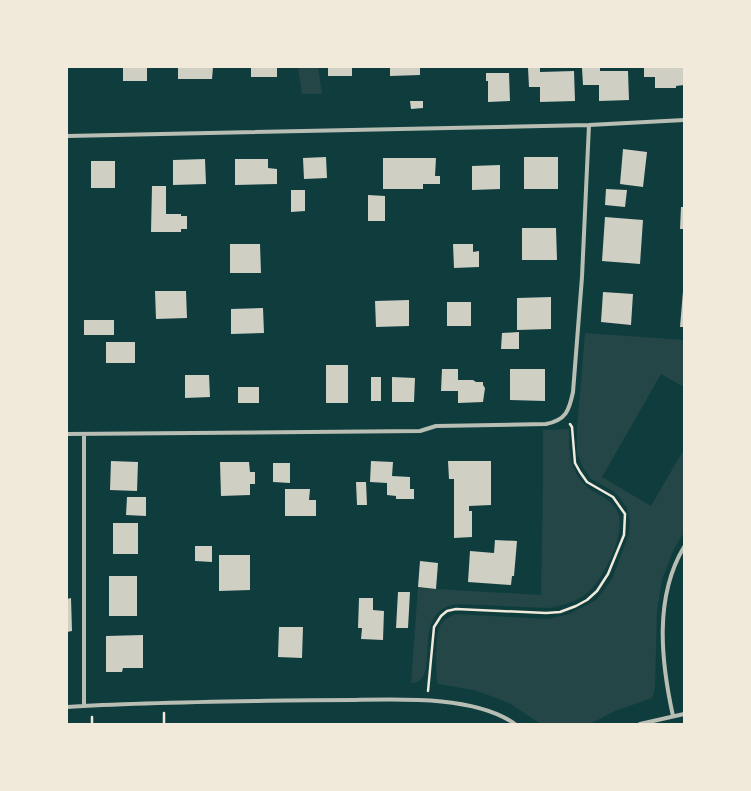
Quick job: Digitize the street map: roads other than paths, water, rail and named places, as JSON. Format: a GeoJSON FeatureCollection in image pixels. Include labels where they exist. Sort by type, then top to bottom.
{"type":"FeatureCollection","features":[{"type":"Feature","properties":{"kind":"street"},"geometry":{"type":"LineString","coordinates":[[67,136],[589,125],[684,120]]}},
{"type":"Feature","properties":{"kind":"street"},"geometry":{"type":"LineString","coordinates":[[67,434],[420,431],[436,426],[546,424],[557,422],[565,416],[570,406],[573,392],[582,278],[589,125]]}},
{"type":"Feature","properties":{"kind":"street"},"geometry":{"type":"LineString","coordinates":[[84,434],[84,706]]}},
{"type":"Feature","properties":{"kind":"street"},"geometry":{"type":"LineString","coordinates":[[673,716],[665,669],[663,639],[666,597],[671,576],[679,555],[684,547]]}},
{"type":"Feature","properties":{"kind":"street"},"geometry":{"type":"LineString","coordinates":[[67,707],[320,700],[427,700],[479,708],[514,724]]}},
{"type":"Feature","properties":{"kind":"street"},"geometry":{"type":"LineString","coordinates":[[640,724],[684,714]]}}]}
